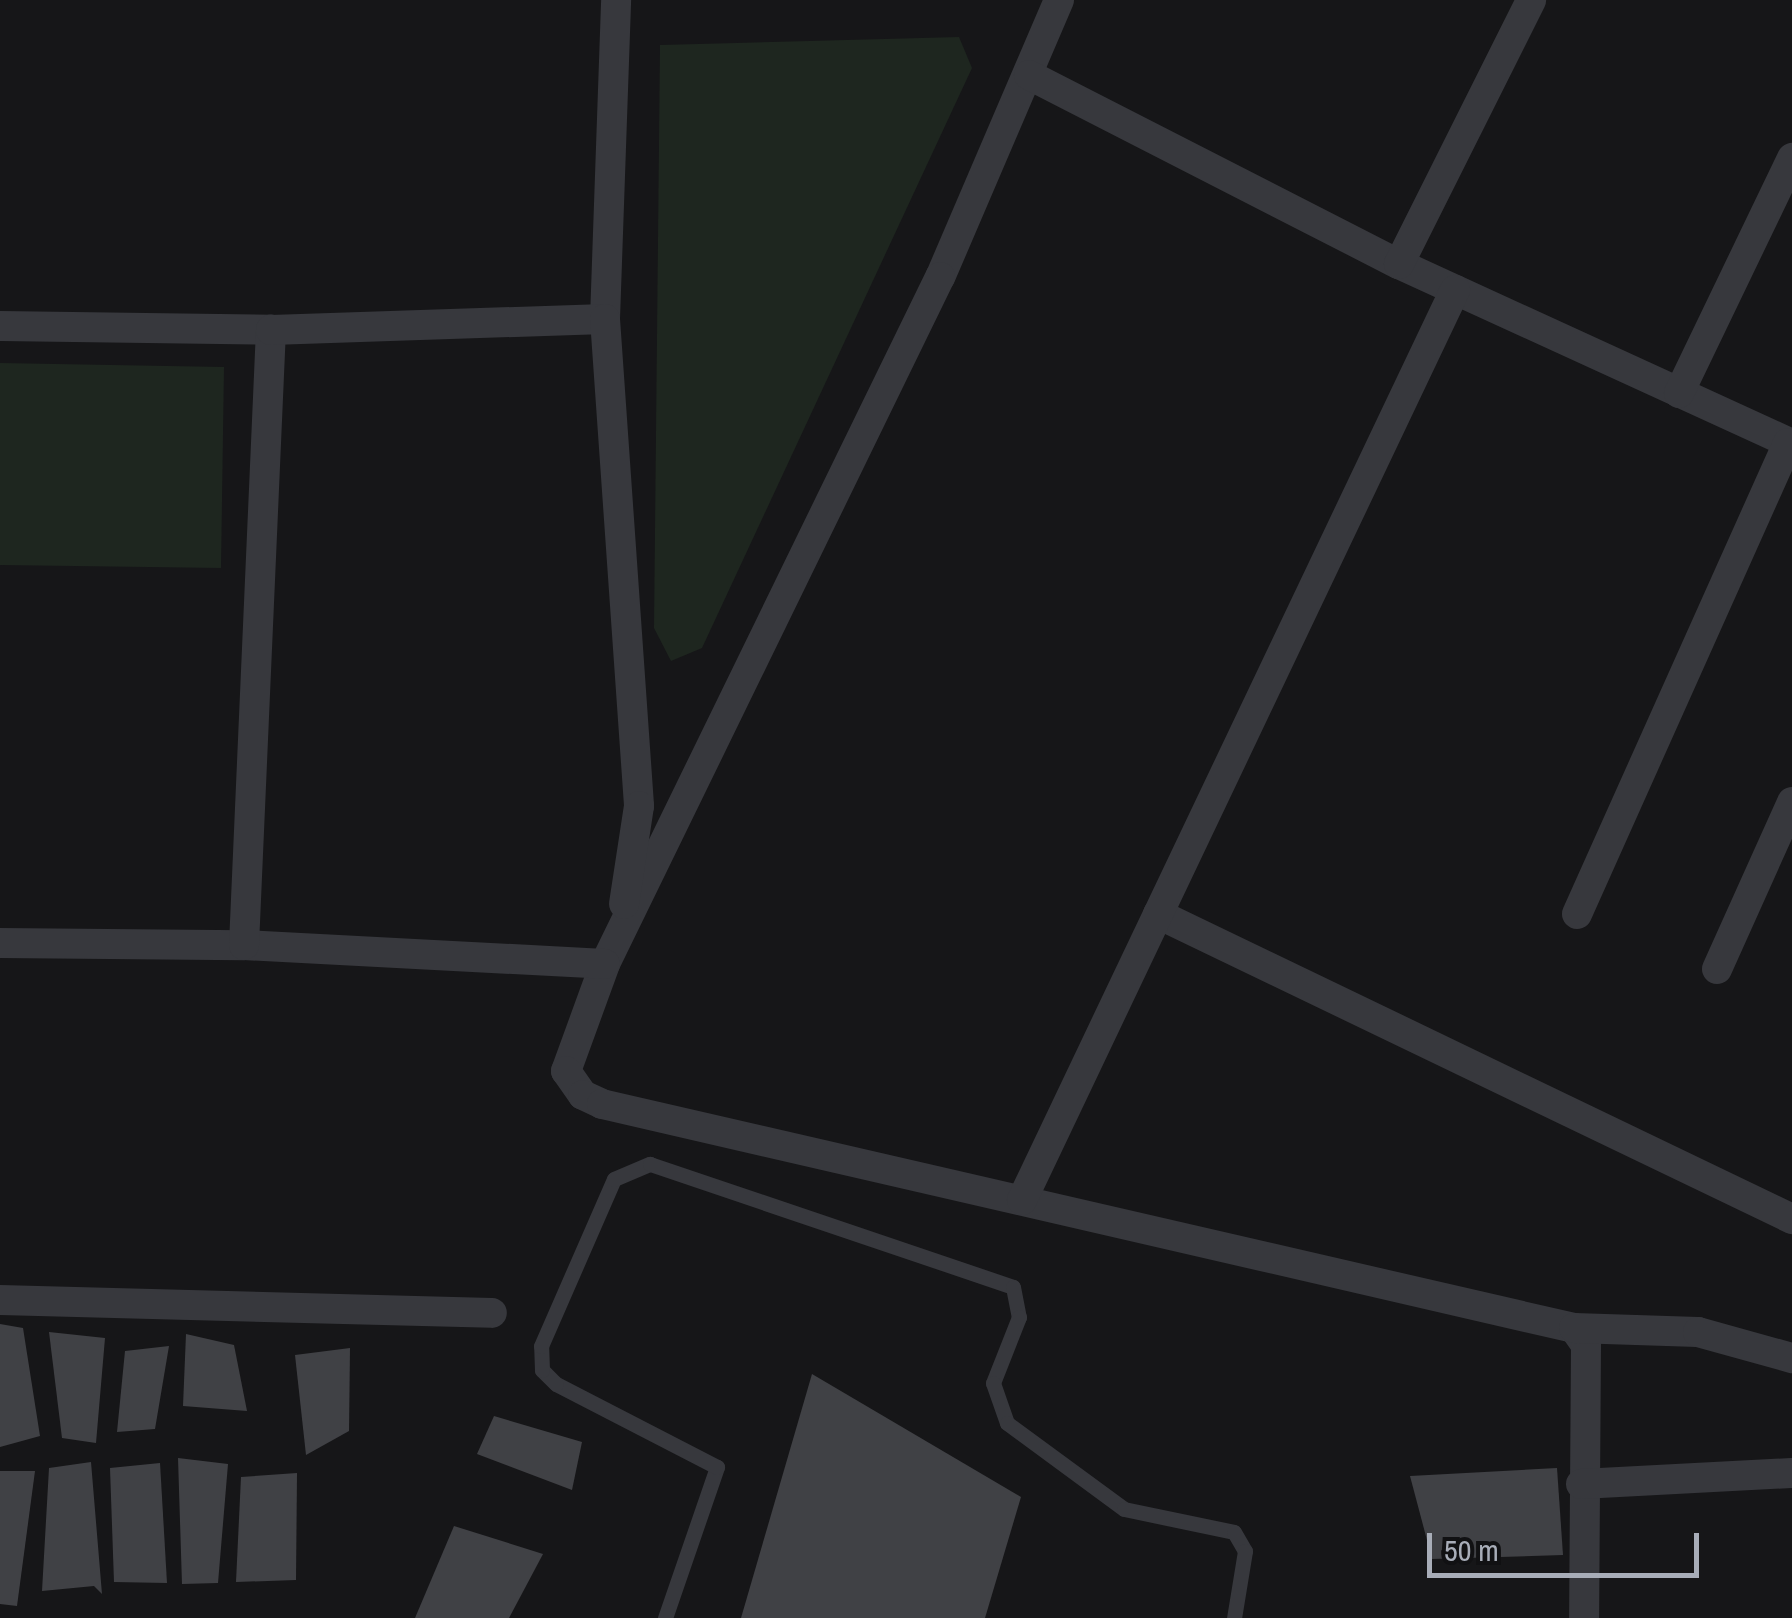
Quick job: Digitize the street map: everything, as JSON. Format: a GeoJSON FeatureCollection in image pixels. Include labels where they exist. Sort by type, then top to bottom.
{"type":"FeatureCollection","features":[{"type":"Feature","properties":{"kind":"street"},"geometry":{"type":"LineString","coordinates":[[612,951],[640,806],[605,319],[616,0]]}},
{"type":"Feature","properties":{"kind":"street"},"geometry":{"type":"LineString","coordinates":[[1059,0],[940,277],[612,951],[566,1071],[583,1096],[1022,1200],[1574,1328],[1698,1332],[1792,1358]]}},
{"type":"Feature","properties":{"kind":"street"},"geometry":{"type":"LineString","coordinates":[[1399,264],[1531,0]]}},
{"type":"Feature","properties":{"kind":"street"},"geometry":{"type":"LineString","coordinates":[[1029,74],[1399,264],[1790,444],[1577,914]]}},
{"type":"Feature","properties":{"kind":"street"},"geometry":{"type":"LineString","coordinates":[[1680,393],[1792,158]]}},
{"type":"Feature","properties":{"kind":"street"},"geometry":{"type":"LineString","coordinates":[[1022,1200],[1454,290]]}},
{"type":"Feature","properties":{"kind":"street"},"geometry":{"type":"LineString","coordinates":[[0,326],[271,330],[605,319]]}},
{"type":"Feature","properties":{"kind":"street"},"geometry":{"type":"LineString","coordinates":[[244,944],[271,330]]}},
{"type":"Feature","properties":{"kind":"street"},"geometry":{"type":"LineString","coordinates":[[1716,969],[1792,802]]}},
{"type":"Feature","properties":{"kind":"street"},"geometry":{"type":"LineString","coordinates":[[1158,914],[1792,1219]]}},
{"type":"Feature","properties":{"kind":"street"},"geometry":{"type":"LineString","coordinates":[[0,943],[612,951]]}},
{"type":"Feature","properties":{"kind":"street"},"geometry":{"type":"LineString","coordinates":[[0,1300],[492,1313]]}},
{"type":"Feature","properties":{"kind":"street"},"geometry":{"type":"LineString","coordinates":[[1574,1328],[1586,1345],[1581,1484],[1584,1618]]}},
{"type":"Feature","properties":{"kind":"street"},"geometry":{"type":"LineString","coordinates":[[1581,1484],[1792,1473]]}},
{"type":"Feature","properties":{"kind":"lane"},"geometry":{"type":"LineString","coordinates":[[665,1618],[717,1467],[556,1384],[542,1370],[541,1346],[614,1179],[650,1164],[1013,1287],[1019,1317],[993,1383],[1008,1422],[1124,1509],[1234,1532],[1245,1551],[1234,1618]]}},
{"type":"Feature","properties":{"kind":"shaded area"},"geometry":{"type":"Polygon","coordinates":[[[959,37],[972,68],[702,648],[671,661],[654,628],[660,45],[959,37]]]}},
{"type":"Feature","properties":{"kind":"shaded area"},"geometry":{"type":"Polygon","coordinates":[[[0,363],[224,367],[221,568],[0,565],[0,363]]]}},
{"type":"Feature","properties":{"kind":"building"},"geometry":{"type":"Polygon","coordinates":[[[0,1324],[23,1328],[40,1436],[0,1447],[0,1324]]]}},
{"type":"Feature","properties":{"kind":"building"},"geometry":{"type":"Polygon","coordinates":[[[49,1332],[105,1338],[96,1443],[62,1438],[49,1332]]]}},
{"type":"Feature","properties":{"kind":"building"},"geometry":{"type":"Polygon","coordinates":[[[186,1334],[234,1345],[247,1411],[183,1406],[186,1334]]]}},
{"type":"Feature","properties":{"kind":"building"},"geometry":{"type":"Polygon","coordinates":[[[169,1346],[155,1429],[117,1432],[125,1351],[169,1346]]]}},
{"type":"Feature","properties":{"kind":"building"},"geometry":{"type":"Polygon","coordinates":[[[350,1348],[349,1431],[306,1455],[295,1355],[350,1348]]]}},
{"type":"Feature","properties":{"kind":"building"},"geometry":{"type":"Polygon","coordinates":[[[812,1374],[1021,1497],[985,1618],[741,1618],[812,1374]]]}},
{"type":"Feature","properties":{"kind":"building"},"geometry":{"type":"Polygon","coordinates":[[[494,1416],[582,1442],[572,1490],[477,1454],[494,1416]]]}},
{"type":"Feature","properties":{"kind":"building"},"geometry":{"type":"Polygon","coordinates":[[[178,1458],[228,1464],[218,1583],[182,1584],[178,1458]]]}},
{"type":"Feature","properties":{"kind":"building"},"geometry":{"type":"Polygon","coordinates":[[[91,1462],[102,1594],[94,1586],[42,1591],[49,1468],[91,1462]]]}},
{"type":"Feature","properties":{"kind":"building"},"geometry":{"type":"Polygon","coordinates":[[[160,1463],[167,1583],[114,1582],[110,1468],[160,1463]]]}},
{"type":"Feature","properties":{"kind":"building"},"geometry":{"type":"Polygon","coordinates":[[[1557,1468],[1563,1555],[1432,1559],[1410,1476],[1557,1468]]]}},
{"type":"Feature","properties":{"kind":"building"},"geometry":{"type":"Polygon","coordinates":[[[0,1471],[35,1471],[17,1606],[0,1604],[0,1471]]]}},
{"type":"Feature","properties":{"kind":"building"},"geometry":{"type":"Polygon","coordinates":[[[297,1473],[296,1580],[236,1582],[241,1477],[297,1473]]]}},
{"type":"Feature","properties":{"kind":"building"},"geometry":{"type":"Polygon","coordinates":[[[454,1526],[543,1554],[509,1618],[415,1618],[454,1526]]]}}]}
